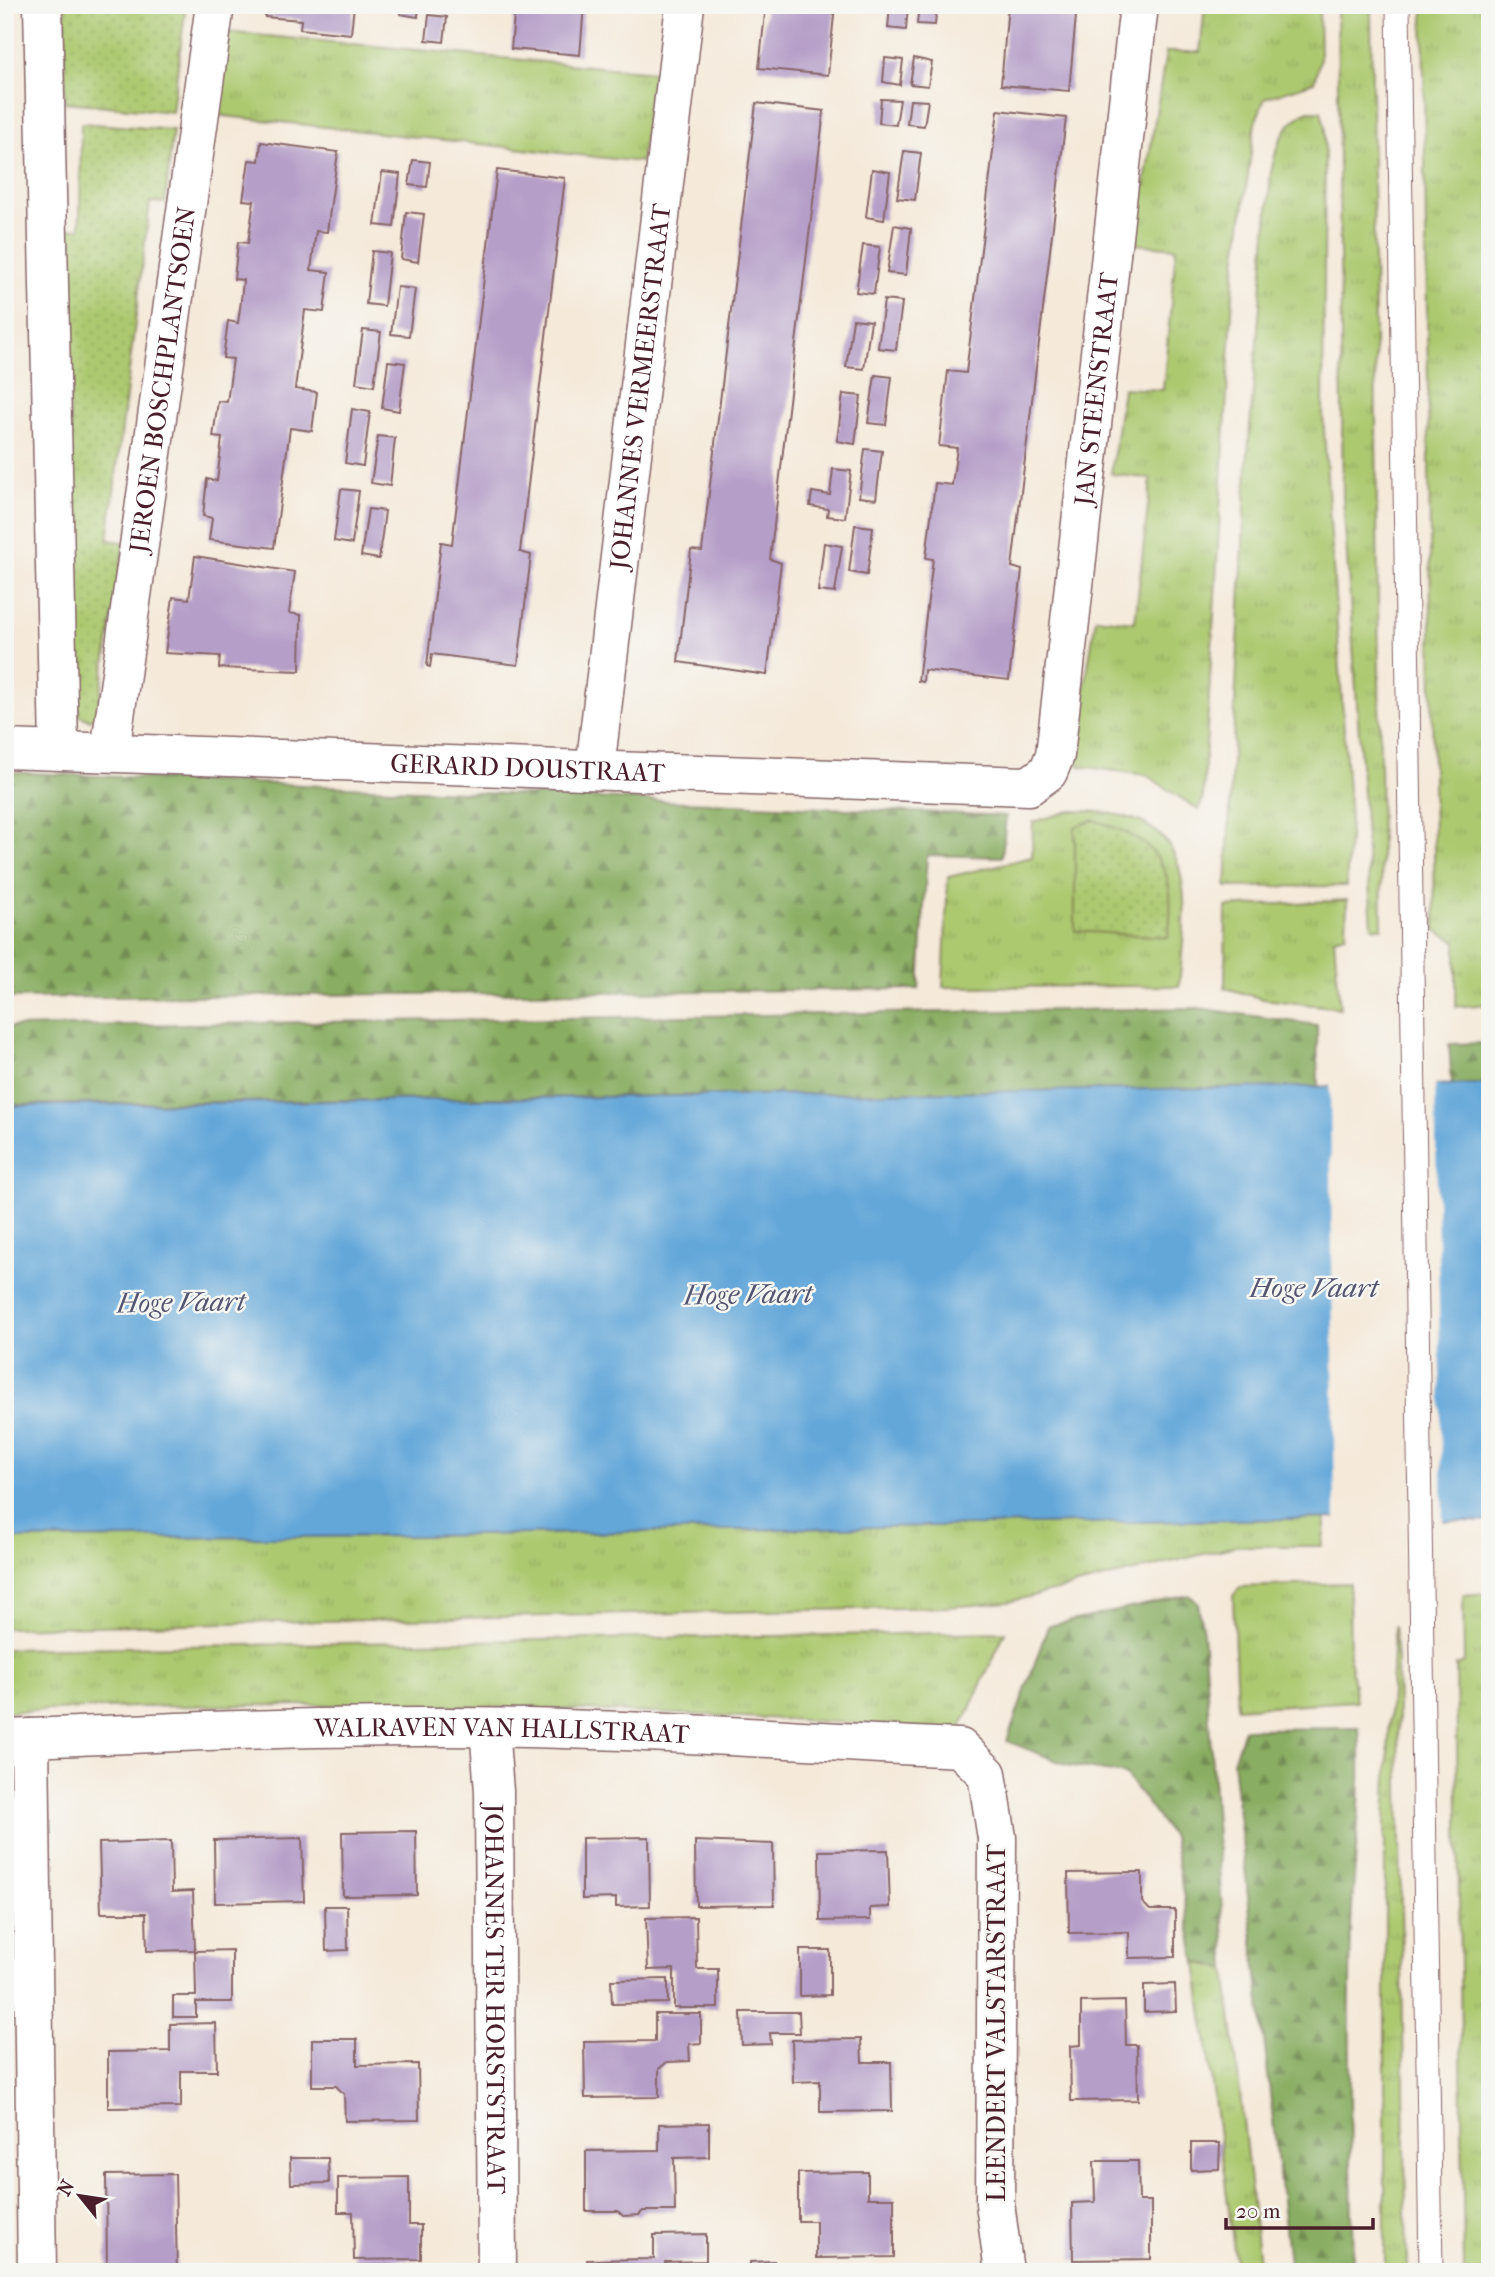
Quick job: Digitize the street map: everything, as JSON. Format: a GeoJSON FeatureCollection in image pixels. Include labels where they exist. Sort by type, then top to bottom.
{"type":"FeatureCollection","features":[{"type":"Feature","properties":{"kind":"street"},"geometry":{"type":"LineString","coordinates":[[43,5],[60,750]]}},
{"type":"Feature","properties":{"kind":"street","name":"JEROEN BOSCHPLANTSOEN"},"geometry":{"type":"LineString","coordinates":[[110,752],[215,5]]}},
{"type":"Feature","properties":{"kind":"street","name":"JOHANNES VERMEERSTRAAT"},"geometry":{"type":"LineString","coordinates":[[595,769],[685,5]]}},
{"type":"Feature","properties":{"kind":"street","name":"JAN STEENSTRAAT"},"geometry":{"type":"LineString","coordinates":[[1048,772],[1055,755],[1139,5]]}},
{"type":"Feature","properties":{"kind":"street","name":"GERARD DOUSTRAAT"},"geometry":{"type":"LineString","coordinates":[[5,749],[1011,786],[1030,786],[1048,772]]}},
{"type":"Feature","properties":{"kind":"street","name":"WALRAVEN VAN HALLSTRAAT"},"geometry":{"type":"LineString","coordinates":[[18,1738],[101,1733],[489,1728],[960,1748],[987,1774]]}},
{"type":"Feature","properties":{"kind":"street","name":"JOHANNES TER HORSTSTRAAT"},"geometry":{"type":"LineString","coordinates":[[489,1728],[494,1791],[498,2272]]}},
{"type":"Feature","properties":{"kind":"street"},"geometry":{"type":"LineString","coordinates":[[18,1738],[37,2272]]}},
{"type":"Feature","properties":{"kind":"street","name":"LEENDERT VALSTARSTRAAT"},"geometry":{"type":"LineString","coordinates":[[987,1774],[997,1838],[995,2203],[1004,2272]]}},
{"type":"Feature","properties":{"kind":"lane"},"geometry":{"type":"LineString","coordinates":[[1398,5],[1431,2272]]}},
{"type":"Feature","properties":{"kind":"green space"},"geometry":{"type":"Polygon","coordinates":[[[65,5],[186,5],[172,112],[65,102],[65,5]]]}},
{"type":"Feature","properties":{"kind":"green space"},"geometry":{"type":"Polygon","coordinates":[[[1205,5],[1319,5],[1320,59],[1314,82],[1265,98],[1255,123],[1234,277],[1203,797],[1199,810],[1146,775],[1079,766],[1073,756],[1096,618],[1135,622],[1151,479],[1111,474],[1123,388],[1163,390],[1176,248],[1135,244],[1166,52],[1200,52],[1205,5]]]}},
{"type":"Feature","properties":{"kind":"green space"},"geometry":{"type":"Polygon","coordinates":[[[1337,5],[1371,5],[1382,928],[1372,927],[1343,497],[1337,5]]]}},
{"type":"Feature","properties":{"kind":"green space"},"geometry":{"type":"Polygon","coordinates":[[[1423,5],[1490,5],[1490,1004],[1456,1007],[1456,941],[1435,930],[1423,5]]]}},
{"type":"Feature","properties":{"kind":"green space"},"geometry":{"type":"Polygon","coordinates":[[[225,32],[653,72],[641,162],[216,115],[225,32]]]}},
{"type":"Feature","properties":{"kind":"green space"},"geometry":{"type":"Polygon","coordinates":[[[1308,111],[1321,111],[1325,127],[1323,415],[1350,821],[1346,886],[1226,887],[1247,464],[1271,172],[1278,145],[1286,129],[1308,111]]]}},
{"type":"Feature","properties":{"kind":"green space"},"geometry":{"type":"Polygon","coordinates":[[[81,123],[173,130],[165,203],[150,202],[108,540],[124,542],[97,717],[89,720],[78,715],[65,230],[80,228],[81,123]]]}},
{"type":"Feature","properties":{"kind":"green space"},"geometry":{"type":"Polygon","coordinates":[[[5,772],[1006,816],[1002,857],[927,855],[919,989],[5,998],[5,772]]]}},
{"type":"Feature","properties":{"kind":"green space"},"geometry":{"type":"Polygon","coordinates":[[[1070,811],[1112,814],[1143,823],[1164,839],[1177,860],[1183,886],[1184,916],[1179,986],[943,987],[948,877],[1032,857],[1033,822],[1070,811]]]}},
{"type":"Feature","properties":{"kind":"green space"},"geometry":{"type":"Polygon","coordinates":[[[1093,820],[1134,837],[1159,860],[1170,892],[1168,937],[1075,931],[1075,827],[1093,820]]]}},
{"type":"Feature","properties":{"kind":"green space"},"geometry":{"type":"Polygon","coordinates":[[[1347,900],[1346,935],[1334,938],[1340,1008],[1263,999],[1225,988],[1226,907],[1347,900]]]}},
{"type":"Feature","properties":{"kind":"green space"},"geometry":{"type":"Polygon","coordinates":[[[1198,1008],[1317,1025],[1318,1087],[5,1105],[5,1027],[1198,1008]]]}},
{"type":"Feature","properties":{"kind":"green space"},"geometry":{"type":"Polygon","coordinates":[[[1490,1043],[1490,1084],[1452,1085],[1449,1044],[1490,1043]]]}},
{"type":"Feature","properties":{"kind":"green space"},"geometry":{"type":"Polygon","coordinates":[[[1326,1518],[1322,1546],[1236,1546],[1008,1602],[949,1607],[5,1628],[5,1539],[420,1536],[1326,1518]]]}},
{"type":"Feature","properties":{"kind":"green space"},"geometry":{"type":"Polygon","coordinates":[[[1349,1583],[1350,1661],[1356,1701],[1237,1708],[1233,1596],[1240,1587],[1349,1583]]]}},
{"type":"Feature","properties":{"kind":"green space"},"geometry":{"type":"Polygon","coordinates":[[[1490,1593],[1490,2272],[1464,2272],[1456,1665],[1464,1662],[1463,1595],[1490,1593]]]}},
{"type":"Feature","properties":{"kind":"green space"},"geometry":{"type":"Polygon","coordinates":[[[1189,1595],[1198,1603],[1203,1632],[1226,1969],[1196,1962],[1173,1838],[1125,1774],[1067,1765],[1007,1741],[1048,1626],[1189,1595]]]}},
{"type":"Feature","properties":{"kind":"green space"},"geometry":{"type":"Polygon","coordinates":[[[1394,1626],[1397,1659],[1407,2272],[1385,2272],[1385,1820],[1394,1626]]]}},
{"type":"Feature","properties":{"kind":"green space"},"geometry":{"type":"Polygon","coordinates":[[[1005,1632],[959,1732],[768,1718],[491,1707],[248,1705],[5,1712],[5,1649],[1005,1632]]]}},
{"type":"Feature","properties":{"kind":"green space"},"geometry":{"type":"Polygon","coordinates":[[[1359,1728],[1360,1777],[1350,1973],[1353,2272],[1290,2272],[1233,1761],[1244,1729],[1359,1728]]]}},
{"type":"Feature","properties":{"kind":"green space"},"geometry":{"type":"Polygon","coordinates":[[[1196,1962],[1226,1969],[1260,2272],[1237,2272],[1196,1962]]]}},
{"type":"Feature","properties":{"kind":"water","name":"Hoge Vaart"},"geometry":{"type":"Polygon","coordinates":[[[1490,1084],[1490,1522],[1345,1518],[420,1536],[5,1539],[5,1106],[1490,1084]]]}},
{"type":"Feature","properties":{"kind":"pier"},"geometry":{"type":"Polygon","coordinates":[[[1435,1081],[1443,1526],[1335,1522],[1330,1084],[1435,1081]]]}},
{"type":"Feature","properties":{"kind":"building"},"geometry":{"type":"Polygon","coordinates":[[[266,5],[354,5],[351,34],[300,29],[301,20],[265,17],[266,5]]]}},
{"type":"Feature","properties":{"kind":"building"},"geometry":{"type":"Polygon","coordinates":[[[401,5],[419,5],[418,17],[400,14],[401,5]]]}},
{"type":"Feature","properties":{"kind":"building"},"geometry":{"type":"Polygon","coordinates":[[[515,5],[584,5],[580,55],[511,49],[515,5]]]}},
{"type":"Feature","properties":{"kind":"building"},"geometry":{"type":"Polygon","coordinates":[[[766,5],[835,5],[828,75],[759,68],[766,5]]]}},
{"type":"Feature","properties":{"kind":"building"},"geometry":{"type":"Polygon","coordinates":[[[890,5],[908,5],[906,30],[888,28],[890,5]]]}},
{"type":"Feature","properties":{"kind":"building"},"geometry":{"type":"Polygon","coordinates":[[[919,5],[937,5],[935,25],[917,24],[919,5]]]}},
{"type":"Feature","properties":{"kind":"building"},"geometry":{"type":"Polygon","coordinates":[[[1008,5],[1077,5],[1069,91],[1001,85],[1008,5]]]}},
{"type":"Feature","properties":{"kind":"building"},"geometry":{"type":"Polygon","coordinates":[[[429,15],[447,17],[444,42],[426,40],[429,15]]]}},
{"type":"Feature","properties":{"kind":"building"},"geometry":{"type":"Polygon","coordinates":[[[885,58],[903,60],[900,85],[883,82],[885,58]]]}},
{"type":"Feature","properties":{"kind":"building"},"geometry":{"type":"Polygon","coordinates":[[[914,58],[932,62],[928,86],[910,84],[914,58]]]}},
{"type":"Feature","properties":{"kind":"building"},"geometry":{"type":"Polygon","coordinates":[[[881,99],[900,100],[896,125],[879,123],[881,99]]]}},
{"type":"Feature","properties":{"kind":"building"},"geometry":{"type":"Polygon","coordinates":[[[910,100],[928,101],[924,126],[907,124],[910,100]]]}},
{"type":"Feature","properties":{"kind":"building"},"geometry":{"type":"Polygon","coordinates":[[[756,103],[824,111],[770,559],[781,563],[767,675],[678,662],[691,550],[702,551],[756,103]]]}},
{"type":"Feature","properties":{"kind":"building"},"geometry":{"type":"Polygon","coordinates":[[[998,110],[1066,118],[1012,567],[1022,570],[1009,680],[924,670],[923,682],[918,681],[933,559],[926,558],[935,483],[952,485],[957,448],[939,446],[948,371],[966,373],[998,110]]]}},
{"type":"Feature","properties":{"kind":"building"},"geometry":{"type":"Polygon","coordinates":[[[261,142],[338,152],[327,232],[316,231],[311,270],[329,272],[324,312],[305,310],[295,389],[317,392],[312,431],[290,428],[274,548],[209,540],[212,518],[203,516],[207,479],[217,481],[222,438],[213,437],[218,401],[227,402],[233,359],[223,358],[228,321],[238,323],[241,301],[243,280],[234,279],[238,242],[248,243],[254,201],[243,200],[249,160],[259,161],[261,142]]]}},
{"type":"Feature","properties":{"kind":"building"},"geometry":{"type":"Polygon","coordinates":[[[904,151],[921,153],[915,200],[897,198],[904,151]]]}},
{"type":"Feature","properties":{"kind":"building"},"geometry":{"type":"Polygon","coordinates":[[[413,160],[430,162],[427,187],[409,185],[413,160]]]}},
{"type":"Feature","properties":{"kind":"building"},"geometry":{"type":"Polygon","coordinates":[[[872,169],[890,172],[884,220],[866,217],[872,169]]]}},
{"type":"Feature","properties":{"kind":"building"},"geometry":{"type":"Polygon","coordinates":[[[497,170],[565,178],[520,552],[531,555],[518,665],[432,654],[430,667],[427,666],[441,542],[452,544],[497,170]]]}},
{"type":"Feature","properties":{"kind":"building"},"geometry":{"type":"Polygon","coordinates":[[[382,172],[400,174],[394,227],[375,225],[382,172]]]}},
{"type":"Feature","properties":{"kind":"building"},"geometry":{"type":"Polygon","coordinates":[[[406,212],[424,214],[418,262],[401,259],[406,212]]]}},
{"type":"Feature","properties":{"kind":"building"},"geometry":{"type":"Polygon","coordinates":[[[894,225],[911,228],[906,275],[887,273],[894,225]]]}},
{"type":"Feature","properties":{"kind":"building"},"geometry":{"type":"Polygon","coordinates":[[[863,245],[880,247],[874,294],[856,292],[863,245]]]}},
{"type":"Feature","properties":{"kind":"building"},"geometry":{"type":"Polygon","coordinates":[[[372,251],[390,253],[384,306],[366,304],[372,251]]]}},
{"type":"Feature","properties":{"kind":"building"},"geometry":{"type":"Polygon","coordinates":[[[397,287],[415,289],[409,336],[391,334],[397,287]]]}},
{"type":"Feature","properties":{"kind":"building"},"geometry":{"type":"Polygon","coordinates":[[[884,300],[902,302],[896,350],[878,348],[884,300]]]}},
{"type":"Feature","properties":{"kind":"building"},"geometry":{"type":"Polygon","coordinates":[[[853,319],[871,321],[864,369],[846,367],[853,319]]]}},
{"type":"Feature","properties":{"kind":"building"},"geometry":{"type":"Polygon","coordinates":[[[363,330],[381,332],[374,386],[356,383],[363,330]]]}},
{"type":"Feature","properties":{"kind":"building"},"geometry":{"type":"Polygon","coordinates":[[[388,361],[405,363],[399,411],[382,408],[388,361]]]}},
{"type":"Feature","properties":{"kind":"building"},"geometry":{"type":"Polygon","coordinates":[[[875,375],[892,377],[886,425],[868,423],[875,375]]]}},
{"type":"Feature","properties":{"kind":"building"},"geometry":{"type":"Polygon","coordinates":[[[843,394],[861,396],[855,444],[837,441],[843,394]]]}},
{"type":"Feature","properties":{"kind":"building"},"geometry":{"type":"Polygon","coordinates":[[[352,409],[370,412],[363,466],[345,463],[352,409]]]}},
{"type":"Feature","properties":{"kind":"building"},"geometry":{"type":"Polygon","coordinates":[[[378,436],[395,438],[390,486],[371,483],[378,436]]]}},
{"type":"Feature","properties":{"kind":"building"},"geometry":{"type":"Polygon","coordinates":[[[865,449],[882,451],[876,499],[859,497],[865,449]]]}},
{"type":"Feature","properties":{"kind":"building"},"geometry":{"type":"Polygon","coordinates":[[[833,469],[851,471],[845,518],[827,516],[828,509],[810,506],[812,492],[830,495],[833,469]]]}},
{"type":"Feature","properties":{"kind":"building"},"geometry":{"type":"Polygon","coordinates":[[[341,489],[359,491],[352,544],[334,541],[341,489]]]}},
{"type":"Feature","properties":{"kind":"building"},"geometry":{"type":"Polygon","coordinates":[[[368,509],[385,511],[379,559],[361,556],[368,509]]]}},
{"type":"Feature","properties":{"kind":"building"},"geometry":{"type":"Polygon","coordinates":[[[855,525],[873,527],[867,575],[849,572],[855,525]]]}},
{"type":"Feature","properties":{"kind":"building"},"geometry":{"type":"Polygon","coordinates":[[[824,543],[842,546],[835,593],[818,591],[824,543]]]}},
{"type":"Feature","properties":{"kind":"building"},"geometry":{"type":"Polygon","coordinates":[[[195,556],[295,572],[289,613],[301,615],[300,671],[219,668],[220,656],[165,653],[173,597],[189,599],[195,556]]]}},
{"type":"Feature","properties":{"kind":"building"},"geometry":{"type":"Polygon","coordinates":[[[416,1831],[417,1895],[343,1896],[342,1832],[416,1831]]]}},
{"type":"Feature","properties":{"kind":"building"},"geometry":{"type":"Polygon","coordinates":[[[649,1837],[650,1906],[616,1907],[616,1898],[582,1899],[582,1838],[649,1837]]]}},
{"type":"Feature","properties":{"kind":"building"},"geometry":{"type":"Polygon","coordinates":[[[302,1838],[304,1901],[215,1903],[214,1840],[302,1838]]]}},
{"type":"Feature","properties":{"kind":"building"},"geometry":{"type":"Polygon","coordinates":[[[171,1841],[172,1892],[193,1891],[195,1950],[147,1951],[146,1913],[101,1913],[99,1843],[171,1841]]]}},
{"type":"Feature","properties":{"kind":"building"},"geometry":{"type":"Polygon","coordinates":[[[695,1841],[773,1844],[774,1905],[696,1906],[695,1841]]]}},
{"type":"Feature","properties":{"kind":"building"},"geometry":{"type":"Polygon","coordinates":[[[888,1850],[890,1907],[870,1908],[870,1920],[820,1921],[819,1851],[888,1850]]]}},
{"type":"Feature","properties":{"kind":"building"},"geometry":{"type":"Polygon","coordinates":[[[1142,1872],[1142,1902],[1150,1910],[1175,1910],[1175,1957],[1129,1958],[1129,1932],[1069,1933],[1068,1873],[1142,1872]]]}},
{"type":"Feature","properties":{"kind":"building"},"geometry":{"type":"Polygon","coordinates":[[[325,1906],[347,1906],[348,1950],[326,1951],[325,1906]]]}},
{"type":"Feature","properties":{"kind":"building"},"geometry":{"type":"Polygon","coordinates":[[[696,1917],[697,1969],[718,1969],[718,2008],[674,2008],[674,1969],[648,1970],[646,1918],[696,1917]]]}},
{"type":"Feature","properties":{"kind":"building"},"geometry":{"type":"Polygon","coordinates":[[[232,1950],[232,2002],[196,2002],[196,2017],[173,2017],[173,1996],[196,1996],[195,1951],[232,1950]]]}},
{"type":"Feature","properties":{"kind":"building"},"geometry":{"type":"Polygon","coordinates":[[[800,1950],[830,1950],[830,1995],[800,1996],[800,1950]]]}},
{"type":"Feature","properties":{"kind":"building"},"geometry":{"type":"Polygon","coordinates":[[[668,1979],[668,2003],[612,2004],[611,1980],[668,1979]]]}},
{"type":"Feature","properties":{"kind":"building"},"geometry":{"type":"Polygon","coordinates":[[[1175,1984],[1176,2011],[1144,2012],[1144,1985],[1175,1984]]]}},
{"type":"Feature","properties":{"kind":"building"},"geometry":{"type":"Polygon","coordinates":[[[1125,2001],[1126,2045],[1137,2045],[1138,2100],[1071,2101],[1070,2046],[1081,2045],[1081,2002],[1125,2001]]]}},
{"type":"Feature","properties":{"kind":"building"},"geometry":{"type":"Polygon","coordinates":[[[741,2012],[799,2012],[800,2033],[770,2033],[771,2044],[742,2045],[741,2012]]]}},
{"type":"Feature","properties":{"kind":"building"},"geometry":{"type":"Polygon","coordinates":[[[655,2014],[701,2014],[701,2043],[689,2044],[690,2061],[667,2062],[659,2069],[659,2097],[585,2098],[584,2042],[655,2041],[655,2014]]]}},
{"type":"Feature","properties":{"kind":"building"},"geometry":{"type":"Polygon","coordinates":[[[216,2023],[217,2071],[181,2071],[181,2107],[108,2108],[108,2052],[170,2051],[170,2024],[216,2023]]]}},
{"type":"Feature","properties":{"kind":"building"},"geometry":{"type":"Polygon","coordinates":[[[312,2039],[357,2039],[357,2065],[418,2064],[419,2120],[345,2121],[344,2094],[336,2086],[312,2086],[312,2039]]]}},
{"type":"Feature","properties":{"kind":"building"},"geometry":{"type":"Polygon","coordinates":[[[861,2039],[862,2062],[891,2062],[892,2111],[820,2112],[820,2081],[793,2082],[792,2040],[861,2039]]]}},
{"type":"Feature","properties":{"kind":"building"},"geometry":{"type":"Polygon","coordinates":[[[709,2123],[709,2157],[674,2158],[675,2211],[643,2211],[639,2215],[623,2216],[618,2211],[586,2211],[586,2151],[659,2150],[659,2124],[709,2123]]]}},
{"type":"Feature","properties":{"kind":"building"},"geometry":{"type":"Polygon","coordinates":[[[1191,2143],[1220,2143],[1219,2169],[1191,2170],[1191,2143]]]}},
{"type":"Feature","properties":{"kind":"building"},"geometry":{"type":"Polygon","coordinates":[[[290,2158],[328,2158],[329,2183],[291,2184],[290,2158]]]}},
{"type":"Feature","properties":{"kind":"building"},"geometry":{"type":"Polygon","coordinates":[[[1094,2161],[1138,2161],[1139,2201],[1151,2201],[1151,2259],[1073,2260],[1072,2203],[1095,2202],[1094,2161]]]}},
{"type":"Feature","properties":{"kind":"building"},"geometry":{"type":"Polygon","coordinates":[[[868,2172],[868,2198],[894,2198],[894,2257],[816,2258],[816,2221],[798,2221],[798,2173],[868,2172]]]}},
{"type":"Feature","properties":{"kind":"building"},"geometry":{"type":"Polygon","coordinates":[[[175,2174],[177,2272],[107,2272],[106,2175],[175,2174]]]}},
{"type":"Feature","properties":{"kind":"building"},"geometry":{"type":"Polygon","coordinates":[[[409,2177],[409,2225],[421,2225],[421,2259],[354,2260],[353,2212],[338,2212],[338,2178],[409,2177]]]}},
{"type":"Feature","properties":{"kind":"building"},"geometry":{"type":"Polygon","coordinates":[[[706,2234],[706,2261],[665,2262],[665,2272],[587,2272],[587,2260],[654,2259],[654,2235],[706,2234]]]}},
{"type":"Feature","properties":{"kind":"building"},"geometry":{"type":"Polygon","coordinates":[[[774,2261],[774,2272],[750,2272],[750,2262],[774,2261]]]}}]}
